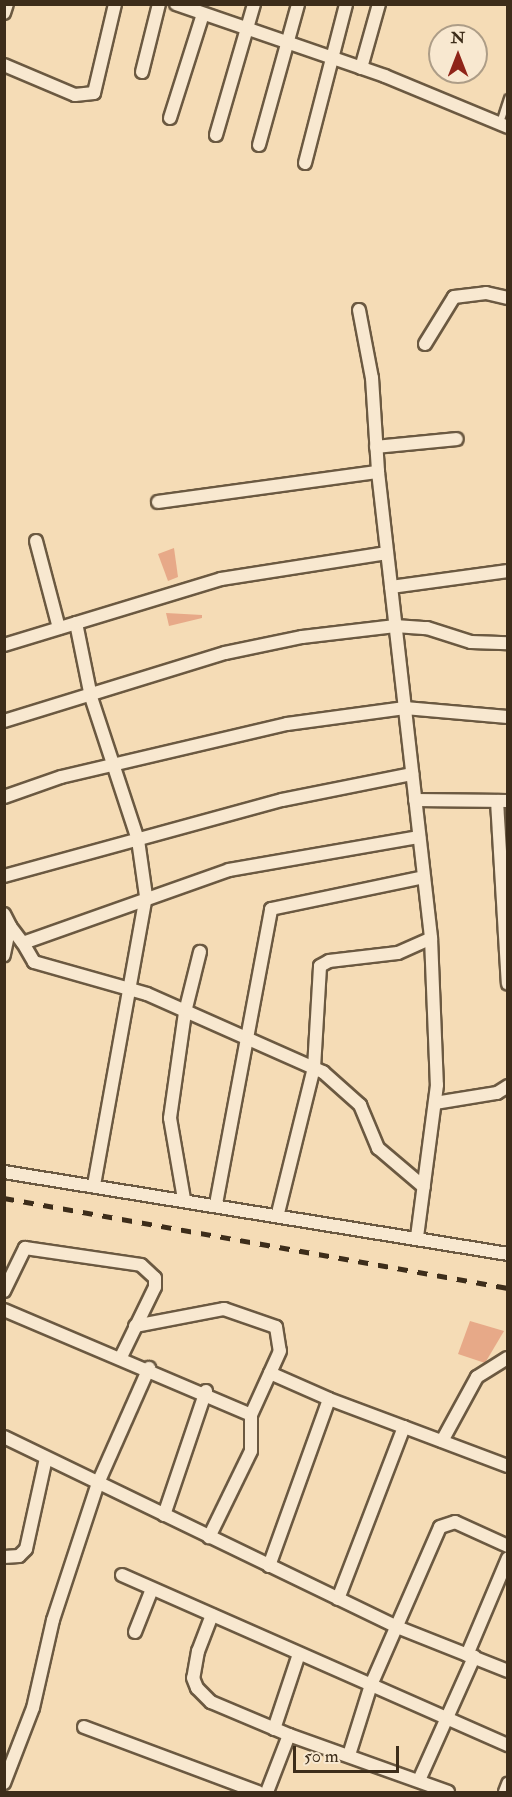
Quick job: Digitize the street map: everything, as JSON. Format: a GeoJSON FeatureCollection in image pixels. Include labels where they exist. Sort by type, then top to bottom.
{"type":"FeatureCollection","features":[{"type":"Feature","properties":{"kind":"street"},"geometry":{"type":"LineString","coordinates":[[4,13],[7,4]]}},
{"type":"Feature","properties":{"kind":"street"},"geometry":{"type":"LineString","coordinates":[[4,65],[75,95],[94,93],[115,4]]}},
{"type":"Feature","properties":{"kind":"street"},"geometry":{"type":"LineString","coordinates":[[142,72],[159,4]]}},
{"type":"Feature","properties":{"kind":"street"},"geometry":{"type":"LineString","coordinates":[[176,4],[361,68],[503,125]]}},
{"type":"Feature","properties":{"kind":"street"},"geometry":{"type":"LineString","coordinates":[[216,135],[254,4]]}},
{"type":"Feature","properties":{"kind":"street"},"geometry":{"type":"LineString","coordinates":[[259,145],[298,4]]}},
{"type":"Feature","properties":{"kind":"street"},"geometry":{"type":"LineString","coordinates":[[305,163],[346,4]]}},
{"type":"Feature","properties":{"kind":"street"},"geometry":{"type":"LineString","coordinates":[[361,68],[379,4]]}},
{"type":"Feature","properties":{"kind":"street"},"geometry":{"type":"LineString","coordinates":[[170,118],[203,14]]}},
{"type":"Feature","properties":{"kind":"street"},"geometry":{"type":"LineString","coordinates":[[425,344],[453,297],[486,294],[507,298]]}},
{"type":"Feature","properties":{"kind":"street"},"geometry":{"type":"LineString","coordinates":[[359,310],[430,938],[435,1103],[417,1237]]}},
{"type":"Feature","properties":{"kind":"street"},"geometry":{"type":"LineString","coordinates":[[376,447],[457,439]]}},
{"type":"Feature","properties":{"kind":"street"},"geometry":{"type":"LineString","coordinates":[[158,502],[378,472]]}},
{"type":"Feature","properties":{"kind":"street"},"geometry":{"type":"LineString","coordinates":[[36,541],[59,628]]}},
{"type":"Feature","properties":{"kind":"street"},"geometry":{"type":"LineString","coordinates":[[4,645],[260,570],[387,553]]}},
{"type":"Feature","properties":{"kind":"street"},"geometry":{"type":"LineString","coordinates":[[391,587],[507,570]]}},
{"type":"Feature","properties":{"kind":"street"},"geometry":{"type":"LineString","coordinates":[[76,623],[91,697],[110,766],[138,840],[146,896],[94,1186]]}},
{"type":"Feature","properties":{"kind":"street"},"geometry":{"type":"LineString","coordinates":[[4,722],[254,645],[395,626],[427,628],[471,642],[507,643]]}},
{"type":"Feature","properties":{"kind":"street"},"geometry":{"type":"LineString","coordinates":[[4,797],[110,766],[287,724],[405,708],[507,717]]}},
{"type":"Feature","properties":{"kind":"street"},"geometry":{"type":"LineString","coordinates":[[4,876],[282,800],[412,774]]}},
{"type":"Feature","properties":{"kind":"street"},"geometry":{"type":"LineString","coordinates":[[415,800],[502,801],[507,984]]}},
{"type":"Feature","properties":{"kind":"street"},"geometry":{"type":"LineString","coordinates":[[23,943],[146,896],[285,856],[419,837]]}},
{"type":"Feature","properties":{"kind":"street"},"geometry":{"type":"LineString","coordinates":[[216,1204],[245,1034],[271,909],[423,877]]}},
{"type":"Feature","properties":{"kind":"street"},"geometry":{"type":"LineString","coordinates":[[4,914],[34,962],[130,987],[185,1012],[245,1034],[314,1068],[348,1089],[378,1148],[424,1187]]}},
{"type":"Feature","properties":{"kind":"street"},"geometry":{"type":"LineString","coordinates":[[4,955],[10,926]]}},
{"type":"Feature","properties":{"kind":"street"},"geometry":{"type":"LineString","coordinates":[[278,1213],[314,1068],[320,966],[398,952],[430,938]]}},
{"type":"Feature","properties":{"kind":"street"},"geometry":{"type":"LineString","coordinates":[[184,1199],[170,1118],[185,1012],[200,952]]}},
{"type":"Feature","properties":{"kind":"street"},"geometry":{"type":"LineString","coordinates":[[435,1103],[497,1093],[507,1086]]}},
{"type":"Feature","properties":{"kind":"street"},"geometry":{"type":"LineString","coordinates":[[4,1172],[278,1213],[507,1254]]}},
{"type":"Feature","properties":{"kind":"street"},"geometry":{"type":"LineString","coordinates":[[4,1291],[25,1248],[141,1266],[155,1278],[155,1287],[121,1357]]}},
{"type":"Feature","properties":{"kind":"street"},"geometry":{"type":"LineString","coordinates":[[4,1310],[206,1391],[251,1415]]}},
{"type":"Feature","properties":{"kind":"street"},"geometry":{"type":"LineString","coordinates":[[135,1326],[224,1310],[243,1312],[276,1327],[280,1338],[270,1373],[251,1415],[251,1451],[209,1537]]}},
{"type":"Feature","properties":{"kind":"street"},"geometry":{"type":"LineString","coordinates":[[442,1441],[477,1377],[507,1358]]}},
{"type":"Feature","properties":{"kind":"street"},"geometry":{"type":"LineString","coordinates":[[4,1783],[10,1750],[33,1708],[54,1620],[98,1483],[149,1368]]}},
{"type":"Feature","properties":{"kind":"street"},"geometry":{"type":"LineString","coordinates":[[270,1373],[328,1399],[507,1466]]}},
{"type":"Feature","properties":{"kind":"street"},"geometry":{"type":"LineString","coordinates":[[164,1515],[206,1391]]}},
{"type":"Feature","properties":{"kind":"street"},"geometry":{"type":"LineString","coordinates":[[268,1566],[328,1399]]}},
{"type":"Feature","properties":{"kind":"street"},"geometry":{"type":"LineString","coordinates":[[338,1599],[404,1427]]}},
{"type":"Feature","properties":{"kind":"street"},"geometry":{"type":"LineString","coordinates":[[4,1437],[397,1627],[507,1671]]}},
{"type":"Feature","properties":{"kind":"street"},"geometry":{"type":"LineString","coordinates":[[4,1557],[26,1549],[46,1458]]}},
{"type":"Feature","properties":{"kind":"street"},"geometry":{"type":"LineString","coordinates":[[349,1755],[371,1685],[440,1527],[455,1522],[507,1546]]}},
{"type":"Feature","properties":{"kind":"street"},"geometry":{"type":"LineString","coordinates":[[420,1778],[450,1720],[470,1656],[507,1558]]}},
{"type":"Feature","properties":{"kind":"street"},"geometry":{"type":"LineString","coordinates":[[122,1575],[507,1745]]}},
{"type":"Feature","properties":{"kind":"street"},"geometry":{"type":"LineString","coordinates":[[135,1632],[152,1589]]}},
{"type":"Feature","properties":{"kind":"street"},"geometry":{"type":"LineString","coordinates":[[212,1615],[198,1651],[193,1678],[197,1688],[212,1702],[289,1735],[420,1778],[448,1792]]}},
{"type":"Feature","properties":{"kind":"street"},"geometry":{"type":"LineString","coordinates":[[274,1729],[299,1654]]}},
{"type":"Feature","properties":{"kind":"street"},"geometry":{"type":"LineString","coordinates":[[84,1727],[258,1792]]}},
{"type":"Feature","properties":{"kind":"street"},"geometry":{"type":"LineString","coordinates":[[267,1792],[289,1735]]}},
{"type":"Feature","properties":{"kind":"street"},"geometry":{"type":"LineString","coordinates":[[505,1792],[507,1784]]}},
{"type":"Feature","properties":{"kind":"lane"},"geometry":{"type":"LineString","coordinates":[[503,125],[507,98]]}},
{"type":"Feature","properties":{"kind":"building"},"geometry":{"type":"Polygon","coordinates":[[[174,548],[178,577],[168,581],[158,554],[174,548]]]}},
{"type":"Feature","properties":{"kind":"building"},"geometry":{"type":"Polygon","coordinates":[[[166,613],[202,615],[202,618],[169,626],[166,613]]]}},
{"type":"Feature","properties":{"kind":"building"},"geometry":{"type":"Polygon","coordinates":[[[470,1321],[504,1331],[485,1363],[458,1354],[470,1321]]]}},
{"type":"Feature","properties":{"kind":"railway"},"geometry":{"type":"LineString","coordinates":[[4,1198],[508,1288]]}}]}
